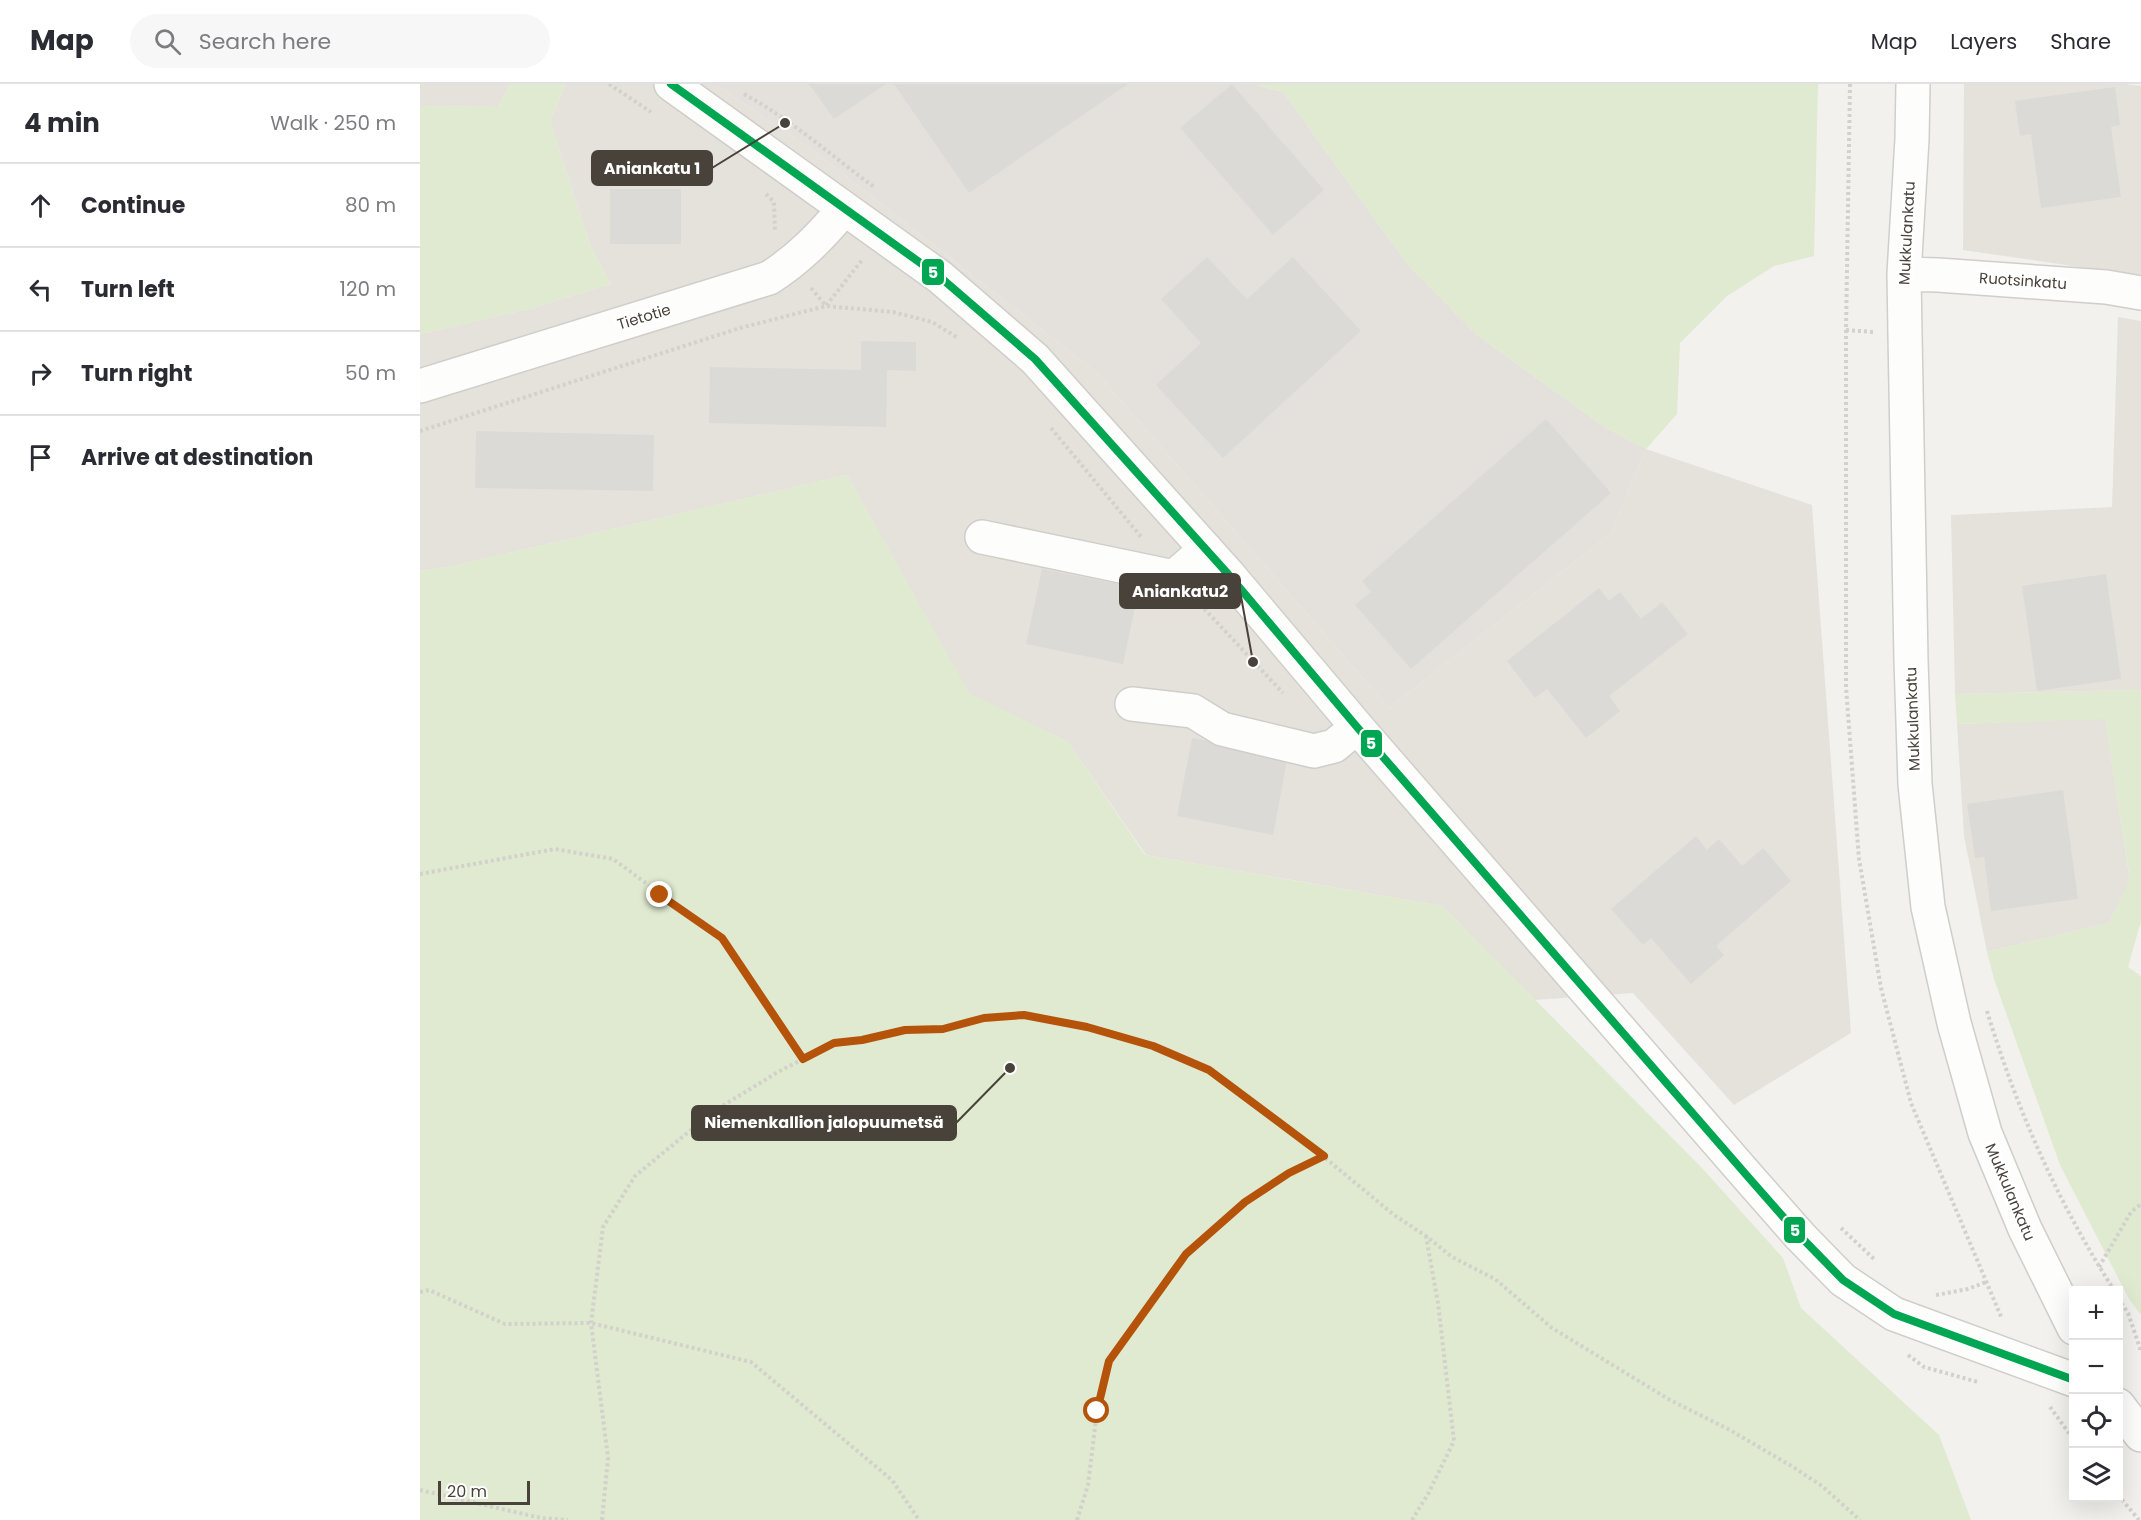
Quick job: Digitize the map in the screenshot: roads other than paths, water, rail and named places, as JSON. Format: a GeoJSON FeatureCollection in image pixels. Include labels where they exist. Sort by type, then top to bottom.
{"type":"FeatureCollection","features":[{"type":"Feature","properties":{"kind":"street"},"geometry":{"type":"LineString","coordinates":[[671,84],[940,277],[1035,359],[1206,549],[1357,727],[1749,1178],[1800,1236],[1843,1280],[1894,1314],[2069,1379]]}},
{"type":"Feature","properties":{"kind":"street","name":"Mukkulankatu"},"geometry":{"type":"LineString","coordinates":[[1913,84],[1904,274],[1911,660],[1914,762],[1928,907],[1954,1023],[1985,1133],[2025,1229],[2069,1320]]}},
{"type":"Feature","properties":{"kind":"street","name":"Tietotie"},"geometry":{"type":"LineString","coordinates":[[420,386],[769,278],[791,264],[818,240],[844,209]]}},
{"type":"Feature","properties":{"kind":"street","name":"Ruotsinkatu"},"geometry":{"type":"LineString","coordinates":[[1904,274],[2106,287],[2141,293]]}},
{"type":"Feature","properties":{"kind":"street"},"geometry":{"type":"LineString","coordinates":[[982,537],[1174,577],[1206,549]]}},
{"type":"Feature","properties":{"kind":"street"},"geometry":{"type":"LineString","coordinates":[[1132,705],[1193,711],[1222,729],[1314,752],[1334,746],[1357,727]]}},
{"type":"Feature","properties":{"kind":"street"},"geometry":{"type":"LineString","coordinates":[[2123,1412],[2141,1435]]}},
{"type":"Feature","properties":{"kind":"place","name":"Aniankatu 1"},"geometry":{"type":"Point","coordinates":[785,123]}},
{"type":"Feature","properties":{"kind":"place","name":"Aniankatu2"},"geometry":{"type":"Point","coordinates":[1253,662]}},
{"type":"Feature","properties":{"kind":"place","name":"Niemenkallion jalopuumetsä"},"geometry":{"type":"Point","coordinates":[1010,1068]}}]}
